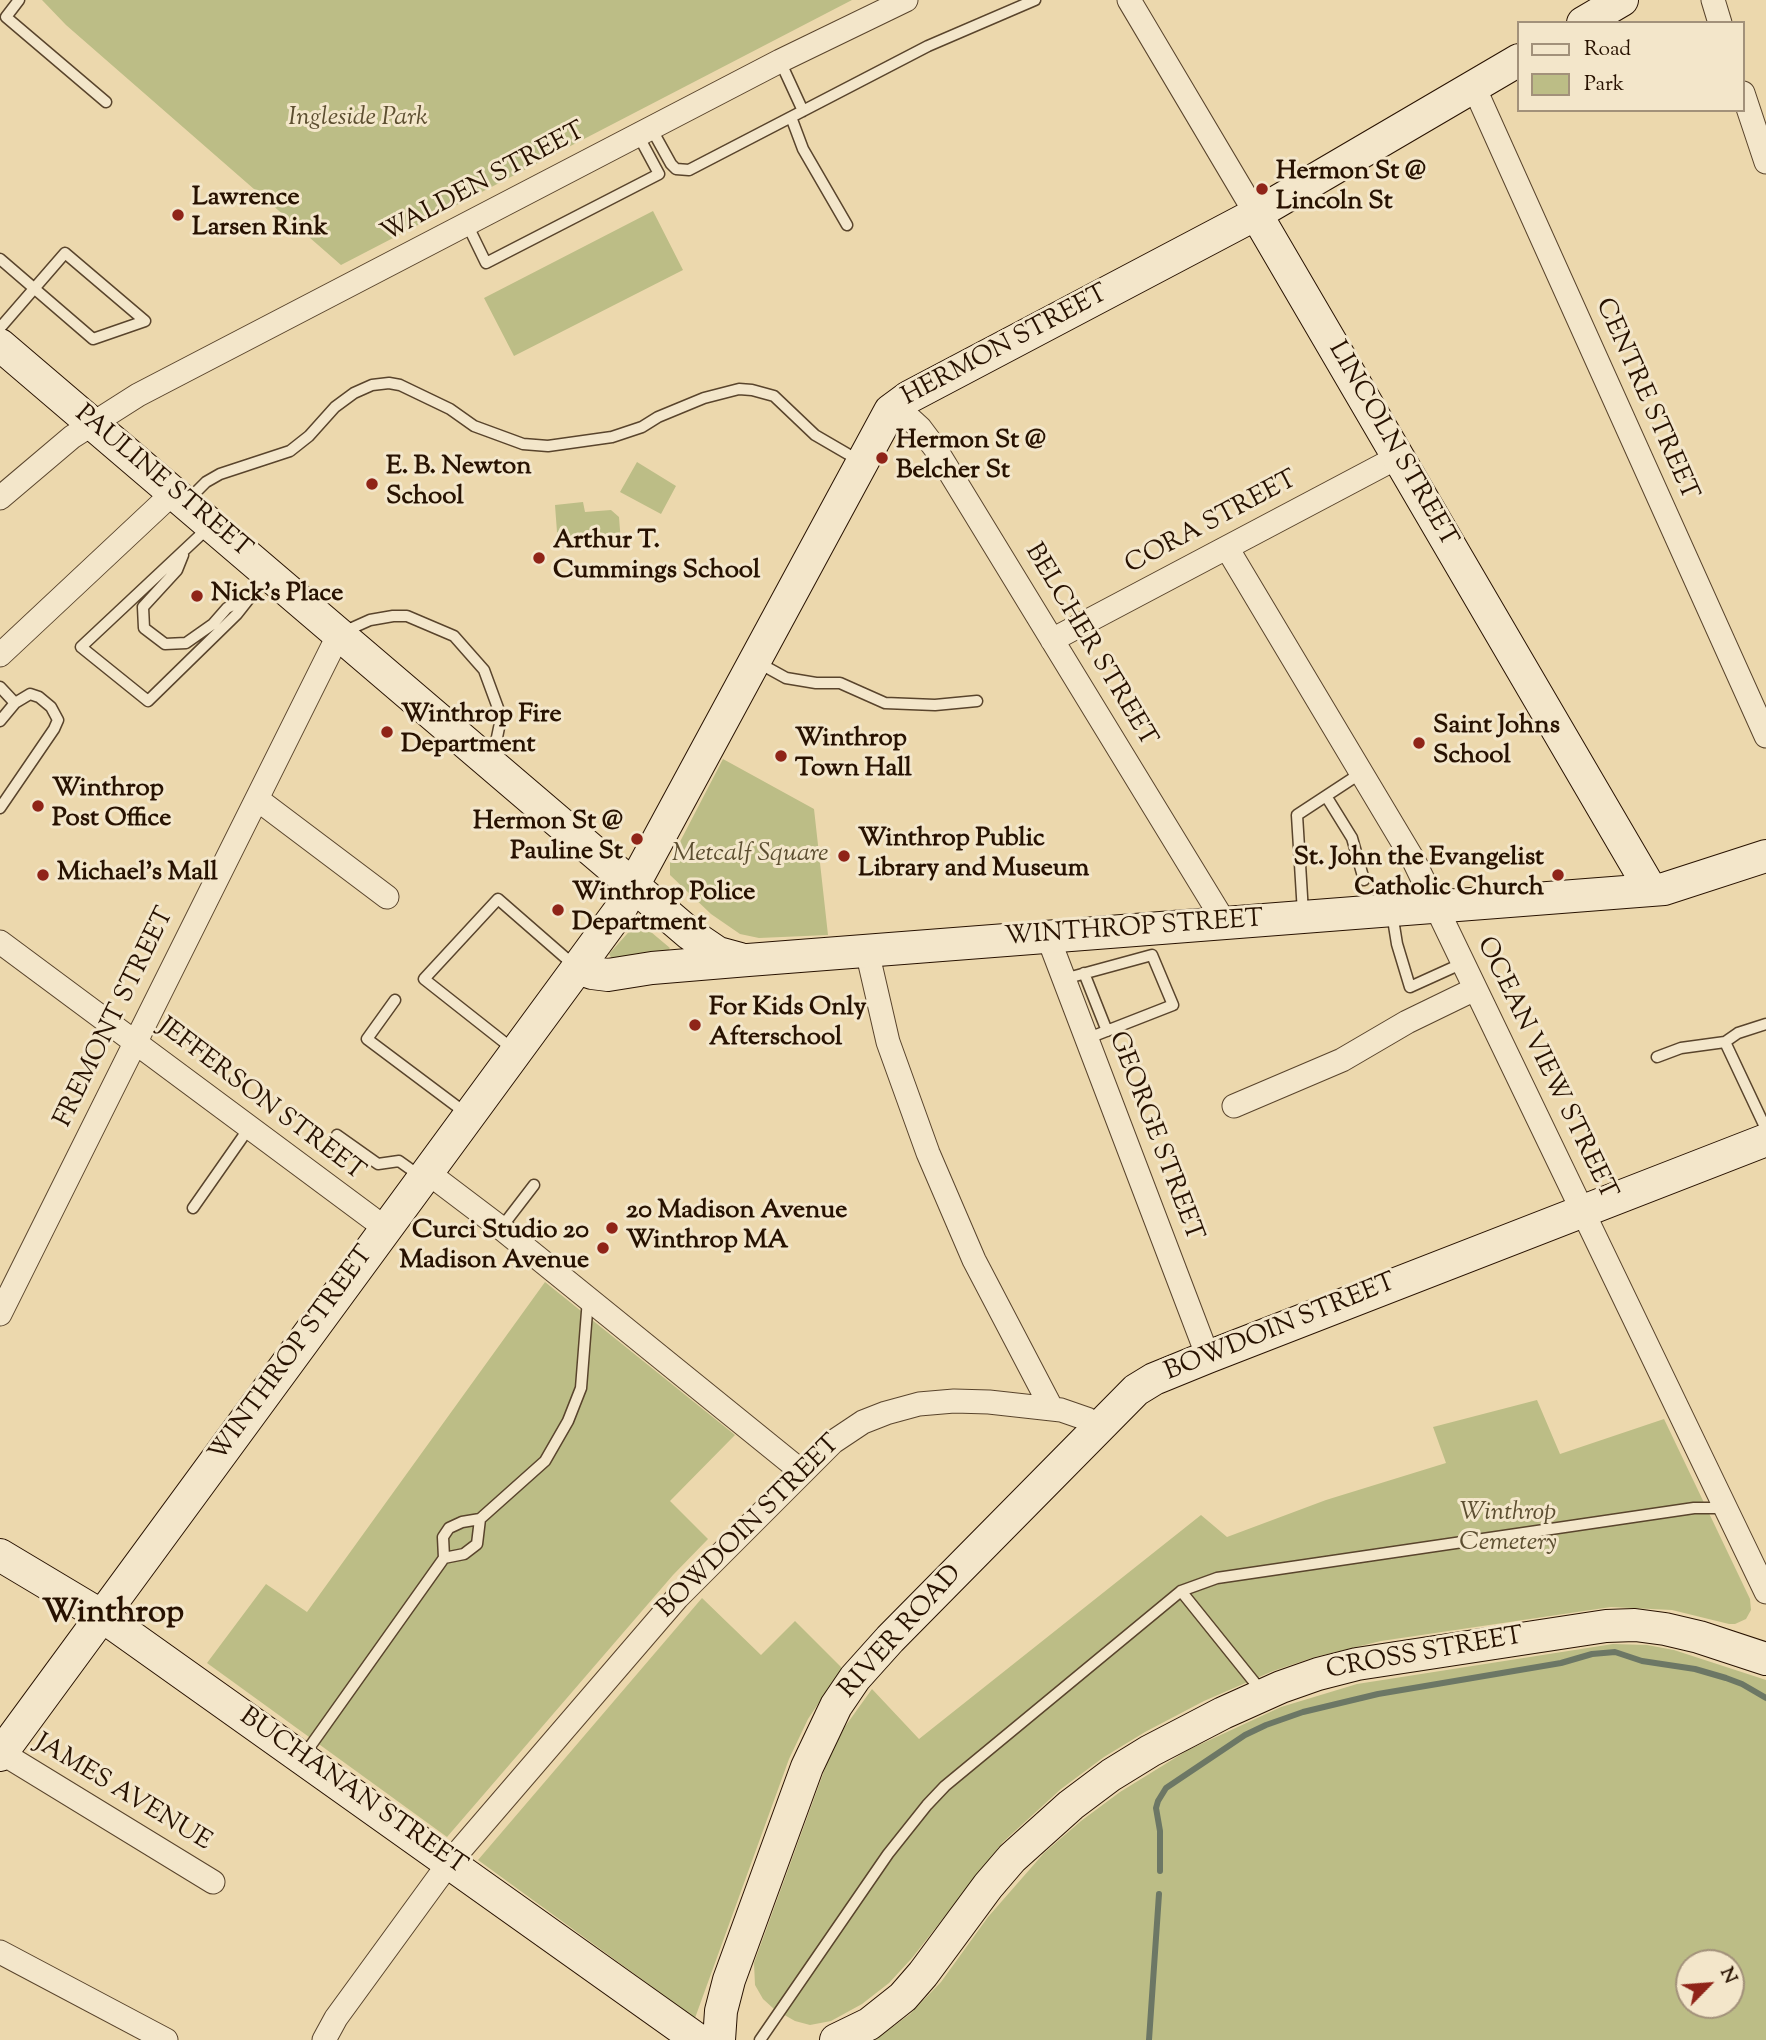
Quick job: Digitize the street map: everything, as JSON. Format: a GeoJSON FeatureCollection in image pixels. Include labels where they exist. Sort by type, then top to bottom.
{"type":"FeatureCollection","features":[{"type":"Feature","properties":{"kind":"street","name":"WALDEN STREET"},"geometry":{"type":"LineString","coordinates":[[0,498],[50,454],[138,395],[780,61],[906,0]]}},
{"type":"Feature","properties":{"kind":"street","name":"LINCOLN STREET"},"geometry":{"type":"LineString","coordinates":[[1129,0],[1651,890]]}},
{"type":"Feature","properties":{"kind":"street"},"geometry":{"type":"LineString","coordinates":[[1586,21],[1622,0]]}},
{"type":"Feature","properties":{"kind":"street"},"geometry":{"type":"LineString","coordinates":[[1713,0],[1719,21]]}},
{"type":"Feature","properties":{"kind":"street","name":"HERMON STREET"},"geometry":{"type":"LineString","coordinates":[[634,886],[861,462],[886,417],[896,405],[1256,214],[1518,61]]}},
{"type":"Feature","properties":{"kind":"street","name":"CENTRE STREET"},"geometry":{"type":"LineString","coordinates":[[1474,87],[1766,736]]}},
{"type":"Feature","properties":{"kind":"street"},"geometry":{"type":"LineString","coordinates":[[1745,99],[1766,162]]}},
{"type":"Feature","properties":{"kind":"street","name":"PAULINE STREET"},"geometry":{"type":"LineString","coordinates":[[0,345],[211,525],[259,585],[339,634],[712,950],[748,960]]}},
{"type":"Feature","properties":{"kind":"street","name":"BELCHER STREET"},"geometry":{"type":"LineString","coordinates":[[896,405],[920,428],[935,448],[1225,923]]}},
{"type":"Feature","properties":{"kind":"street","name":"CORA STREET"},"geometry":{"type":"LineString","coordinates":[[1052,640],[1398,457]]}},
{"type":"Feature","properties":{"kind":"street"},"geometry":{"type":"LineString","coordinates":[[0,656],[179,498]]}},
{"type":"Feature","properties":{"kind":"street","name":"OCEAN VIEW STREET"},"geometry":{"type":"LineString","coordinates":[[1227,548],[1409,851],[1766,1592]]}},
{"type":"Feature","properties":{"kind":"street","name":"FREMONT STREET"},"geometry":{"type":"LineString","coordinates":[[0,1314],[339,634]]}},
{"type":"Feature","properties":{"kind":"street"},"geometry":{"type":"LineString","coordinates":[[257,799],[387,897]]}},
{"type":"Feature","properties":{"kind":"street","name":"WINTHROP STREET"},"geometry":{"type":"LineString","coordinates":[[578,968],[592,974],[608,975],[652,968],[1048,937],[1116,948],[1225,923],[1651,890],[1682,885],[1766,856]]}},
{"type":"Feature","properties":{"kind":"street","name":"WINTHROP STREET"},"geometry":{"type":"LineString","coordinates":[[2,1751],[578,968],[634,886]]}},
{"type":"Feature","properties":{"kind":"street","name":"GEORGE STREET"},"geometry":{"type":"LineString","coordinates":[[1048,937],[1074,976],[1208,1357]]}},
{"type":"Feature","properties":{"kind":"street","name":"JEFFERSON STREET"},"geometry":{"type":"LineString","coordinates":[[0,943],[385,1228]]}},
{"type":"Feature","properties":{"kind":"street"},"geometry":{"type":"LineString","coordinates":[[866,951],[888,1042],[928,1153],[981,1276],[1052,1409]]}},
{"type":"Feature","properties":{"kind":"street"},"geometry":{"type":"LineString","coordinates":[[1234,1106],[1342,1060],[1407,1021],[1475,989]]}},
{"type":"Feature","properties":{"kind":"street","name":"BOWDOIN STREET"},"geometry":{"type":"LineString","coordinates":[[324,2040],[336,2018],[449,1863],[677,1598],[801,1471],[853,1428],[874,1417],[908,1406],[931,1402],[976,1401],[1052,1409],[1081,1416],[1100,1427],[1145,1384],[1766,1140]]}},
{"type":"Feature","properties":{"kind":"street"},"geometry":{"type":"LineString","coordinates":[[425,1175],[501,1228],[801,1471]]}},
{"type":"Feature","properties":{"kind":"street","name":"RIVER ROAD"},"geometry":{"type":"LineString","coordinates":[[719,2040],[723,2001],[729,1980],[807,1767],[836,1706],[877,1653],[1100,1427]]}},
{"type":"Feature","properties":{"kind":"street","name":"BUCHANAN STREET"},"geometry":{"type":"LineString","coordinates":[[0,1555],[102,1615],[698,2040]]}},
{"type":"Feature","properties":{"kind":"street","name":"CROSS STREET"},"geometry":{"type":"LineString","coordinates":[[836,2040],[880,2016],[913,1986],[1012,1858],[1071,1805],[1111,1775],[1150,1751],[1264,1695],[1318,1674],[1357,1664],[1606,1626],[1635,1625],[1665,1629],[1766,1659]]}},
{"type":"Feature","properties":{"kind":"street","name":"JAMES AVENUE"},"geometry":{"type":"LineString","coordinates":[[2,1751],[213,1882]]}},
{"type":"Feature","properties":{"kind":"street"},"geometry":{"type":"LineString","coordinates":[[0,1952],[166,2040]]}},
{"type":"Feature","properties":{"kind":"lane"},"geometry":{"type":"LineString","coordinates":[[19,0],[6,17],[106,102]]}},
{"type":"Feature","properties":{"kind":"lane"},"geometry":{"type":"LineString","coordinates":[[644,131],[671,164],[683,171],[689,170],[928,46],[1035,0]]}},
{"type":"Feature","properties":{"kind":"lane"},"geometry":{"type":"LineString","coordinates":[[780,61],[803,111]]}},
{"type":"Feature","properties":{"kind":"lane"},"geometry":{"type":"LineString","coordinates":[[791,117],[803,149],[848,225]]}},
{"type":"Feature","properties":{"kind":"lane"},"geometry":{"type":"LineString","coordinates":[[467,224],[486,262],[659,174],[644,131]]}},
{"type":"Feature","properties":{"kind":"lane"},"geometry":{"type":"LineString","coordinates":[[0,259],[33,289],[93,339],[145,321],[65,253],[33,289],[0,328]]}},
{"type":"Feature","properties":{"kind":"lane"},"geometry":{"type":"LineString","coordinates":[[179,498],[220,474],[290,451],[345,400],[372,385],[388,383],[400,385],[450,409],[474,426],[523,444],[548,446],[612,437],[704,398],[731,391],[752,390],[774,396],[815,435],[861,462]]}},
{"type":"Feature","properties":{"kind":"lane"},"geometry":{"type":"LineString","coordinates":[[211,525],[81,647],[148,701],[237,614],[259,585]]}},
{"type":"Feature","properties":{"kind":"lane"},"geometry":{"type":"LineString","coordinates":[[186,549],[177,570],[143,607],[144,628],[165,644],[186,643],[259,585]]}},
{"type":"Feature","properties":{"kind":"lane"},"geometry":{"type":"LineString","coordinates":[[339,634],[370,620],[393,616],[407,617],[454,636],[484,670],[498,708],[500,723],[491,764]]}},
{"type":"Feature","properties":{"kind":"lane"},"geometry":{"type":"LineString","coordinates":[[755,661],[786,678],[816,683],[840,683],[885,703],[935,705],[977,701]]}},
{"type":"Feature","properties":{"kind":"lane"},"geometry":{"type":"LineString","coordinates":[[0,687],[15,703]]}},
{"type":"Feature","properties":{"kind":"lane"},"geometry":{"type":"LineString","coordinates":[[0,721],[15,703],[26,695],[35,695],[51,707],[58,720],[0,808]]}},
{"type":"Feature","properties":{"kind":"lane"},"geometry":{"type":"LineString","coordinates":[[1303,917],[1297,815],[1361,773]]}},
{"type":"Feature","properties":{"kind":"lane"},"geometry":{"type":"LineString","coordinates":[[1326,796],[1352,838],[1364,880]]}},
{"type":"Feature","properties":{"kind":"lane"},"geometry":{"type":"LineString","coordinates":[[516,1052],[424,979],[498,899],[578,968]]}},
{"type":"Feature","properties":{"kind":"lane"},"geometry":{"type":"LineString","coordinates":[[1392,910],[1397,944],[1410,987],[1463,963]]}},
{"type":"Feature","properties":{"kind":"lane"},"geometry":{"type":"LineString","coordinates":[[1074,976],[1116,948],[1152,955],[1173,1005],[1096,1035]]}},
{"type":"Feature","properties":{"kind":"lane"},"geometry":{"type":"LineString","coordinates":[[395,1000],[367,1039],[469,1115]]}},
{"type":"Feature","properties":{"kind":"lane"},"geometry":{"type":"LineString","coordinates":[[1657,1057],[1681,1048],[1725,1042],[1732,1036],[1766,1024]]}},
{"type":"Feature","properties":{"kind":"lane"},"geometry":{"type":"LineString","coordinates":[[1725,1042],[1766,1129]]}},
{"type":"Feature","properties":{"kind":"lane"},"geometry":{"type":"LineString","coordinates":[[193,1208],[249,1128]]}},
{"type":"Feature","properties":{"kind":"lane"},"geometry":{"type":"LineString","coordinates":[[337,1135],[378,1164],[399,1161],[425,1175]]}},
{"type":"Feature","properties":{"kind":"lane"},"geometry":{"type":"LineString","coordinates":[[501,1228],[534,1185]]}},
{"type":"Feature","properties":{"kind":"lane"},"geometry":{"type":"LineString","coordinates":[[302,1758],[443,1558],[443,1537],[449,1528],[462,1522],[480,1519],[545,1461],[568,1421],[581,1388],[588,1298]]}},
{"type":"Feature","properties":{"kind":"lane"},"geometry":{"type":"LineString","coordinates":[[760,2040],[888,1854],[927,1805],[955,1778],[1181,1591],[1230,1576],[1694,1508],[1726,1508]]}},
{"type":"Feature","properties":{"kind":"lane"},"geometry":{"type":"LineString","coordinates":[[443,1558],[464,1554],[477,1544],[480,1519]]}},
{"type":"Feature","properties":{"kind":"lane"},"geometry":{"type":"LineString","coordinates":[[1181,1591],[1264,1695]]}},
{"type":"Feature","properties":{"kind":"green space","name":"Ingleside Park"},"geometry":{"type":"Polygon","coordinates":[[[42,0],[852,0],[341,265],[66,25],[42,0]]]}},
{"type":"Feature","properties":{"kind":"green space"},"geometry":{"type":"Polygon","coordinates":[[[653,211],[683,270],[514,356],[484,298],[653,211]]]}},
{"type":"Feature","properties":{"kind":"green space"},"geometry":{"type":"Polygon","coordinates":[[[637,462],[676,486],[661,514],[620,492],[637,462]]]}},
{"type":"Feature","properties":{"kind":"green space"},"geometry":{"type":"Polygon","coordinates":[[[583,502],[585,512],[611,510],[619,517],[621,543],[579,548],[557,532],[555,505],[583,502]]]}},
{"type":"Feature","properties":{"kind":"green space","name":"Metcalf Square"},"geometry":{"type":"Polygon","coordinates":[[[723,759],[814,809],[828,935],[759,938],[740,934],[711,914],[670,875],[670,861],[723,759]]]}},
{"type":"Feature","properties":{"kind":"green space","name":"Metcalf Square"},"geometry":{"type":"Polygon","coordinates":[[[635,925],[645,927],[670,948],[666,953],[612,959],[609,954],[635,925]]]}},
{"type":"Feature","properties":{"kind":"green space"},"geometry":{"type":"Polygon","coordinates":[[[545,1282],[735,1435],[670,1501],[708,1539],[673,1575],[447,1837],[207,1663],[266,1584],[307,1612],[545,1282]]]}},
{"type":"Feature","properties":{"kind":"green space","name":"Winthrop Cemetery"},"geometry":{"type":"Polygon","coordinates":[[[1537,1400],[1560,1454],[1664,1419],[1750,1599],[1751,1610],[1746,1619],[1729,1624],[1672,1610],[1611,1607],[1381,1641],[1315,1657],[1273,1671],[1204,1701],[1145,1732],[1104,1757],[1061,1789],[1003,1842],[912,1958],[889,1983],[862,2004],[831,2021],[810,2025],[795,2021],[763,1999],[755,1985],[754,1963],[827,1763],[844,1728],[872,1689],[919,1739],[1201,1515],[1227,1537],[1326,1500],[1446,1463],[1433,1427],[1537,1400]]]}},
{"type":"Feature","properties":{"kind":"green space"},"geometry":{"type":"Polygon","coordinates":[[[702,1598],[761,1655],[795,1621],[842,1668],[808,1719],[789,1759],[695,2018],[478,1860],[702,1598]]]}},
{"type":"Feature","properties":{"kind":"green space"},"geometry":{"type":"Polygon","coordinates":[[[1613,1644],[1647,1645],[1674,1650],[1766,1680],[1766,2040],[875,2040],[910,2014],[941,1982],[988,1917],[1044,1853],[1081,1821],[1120,1792],[1188,1750],[1281,1707],[1357,1684],[1613,1644]]]}},
{"type":"Feature","properties":{"kind":"waterway"},"geometry":{"type":"LineString","coordinates":[[1160,1871],[1160,1831],[1156,1808],[1166,1788],[1245,1735],[1303,1712],[1378,1694],[1615,1652],[1642,1661],[1695,1669],[1726,1678],[1766,1698]]}},
{"type":"Feature","properties":{"kind":"waterway"},"geometry":{"type":"LineString","coordinates":[[1149,2040],[1159,1894]]}},
{"type":"Feature","properties":{"kind":"place","name":"Hermon St @ Lincoln St"},"geometry":{"type":"Point","coordinates":[1262,189]}},
{"type":"Feature","properties":{"kind":"place","name":"Lawrence Larsen Rink"},"geometry":{"type":"Point","coordinates":[178,215]}},
{"type":"Feature","properties":{"kind":"place","name":"Hermon St @ Belcher St"},"geometry":{"type":"Point","coordinates":[882,458]}},
{"type":"Feature","properties":{"kind":"place","name":"E. B. Newton School"},"geometry":{"type":"Point","coordinates":[372,484]}},
{"type":"Feature","properties":{"kind":"place","name":"Arthur T. Cummings School"},"geometry":{"type":"Point","coordinates":[539,558]}},
{"type":"Feature","properties":{"kind":"place","name":"Nick's Place"},"geometry":{"type":"Point","coordinates":[197,596]}},
{"type":"Feature","properties":{"kind":"place","name":"Winthrop Fire Department"},"geometry":{"type":"Point","coordinates":[387,732]}},
{"type":"Feature","properties":{"kind":"place","name":"Saint Johns School"},"geometry":{"type":"Point","coordinates":[1419,743]}},
{"type":"Feature","properties":{"kind":"place","name":"Winthrop Town Hall"},"geometry":{"type":"Point","coordinates":[781,756]}},
{"type":"Feature","properties":{"kind":"place","name":"Winthrop Post Office"},"geometry":{"type":"Point","coordinates":[38,806]}},
{"type":"Feature","properties":{"kind":"place","name":"Hermon St @ Pauline St"},"geometry":{"type":"Point","coordinates":[637,839]}},
{"type":"Feature","properties":{"kind":"place","name":"Winthrop Public Library and Museum"},"geometry":{"type":"Point","coordinates":[844,856]}},
{"type":"Feature","properties":{"kind":"place","name":"Michael's Mall"},"geometry":{"type":"Point","coordinates":[43,875]}},
{"type":"Feature","properties":{"kind":"place","name":"St. John the Evangelist Catholic Church"},"geometry":{"type":"Point","coordinates":[1558,875]}},
{"type":"Feature","properties":{"kind":"place","name":"Winthrop Police Department"},"geometry":{"type":"Point","coordinates":[558,910]}},
{"type":"Feature","properties":{"kind":"place","name":"For Kids Only Afterschool"},"geometry":{"type":"Point","coordinates":[695,1025]}},
{"type":"Feature","properties":{"kind":"place","name":"20 Madison Avenue Winthrop MA"},"geometry":{"type":"Point","coordinates":[612,1228]}},
{"type":"Feature","properties":{"kind":"place","name":"Curci Studio 20 Madison Avenue"},"geometry":{"type":"Point","coordinates":[603,1248]}},
{"type":"Feature","properties":{"kind":"district","name":"Winthrop"},"geometry":{"type":"Point","coordinates":[113,1615]}}]}
